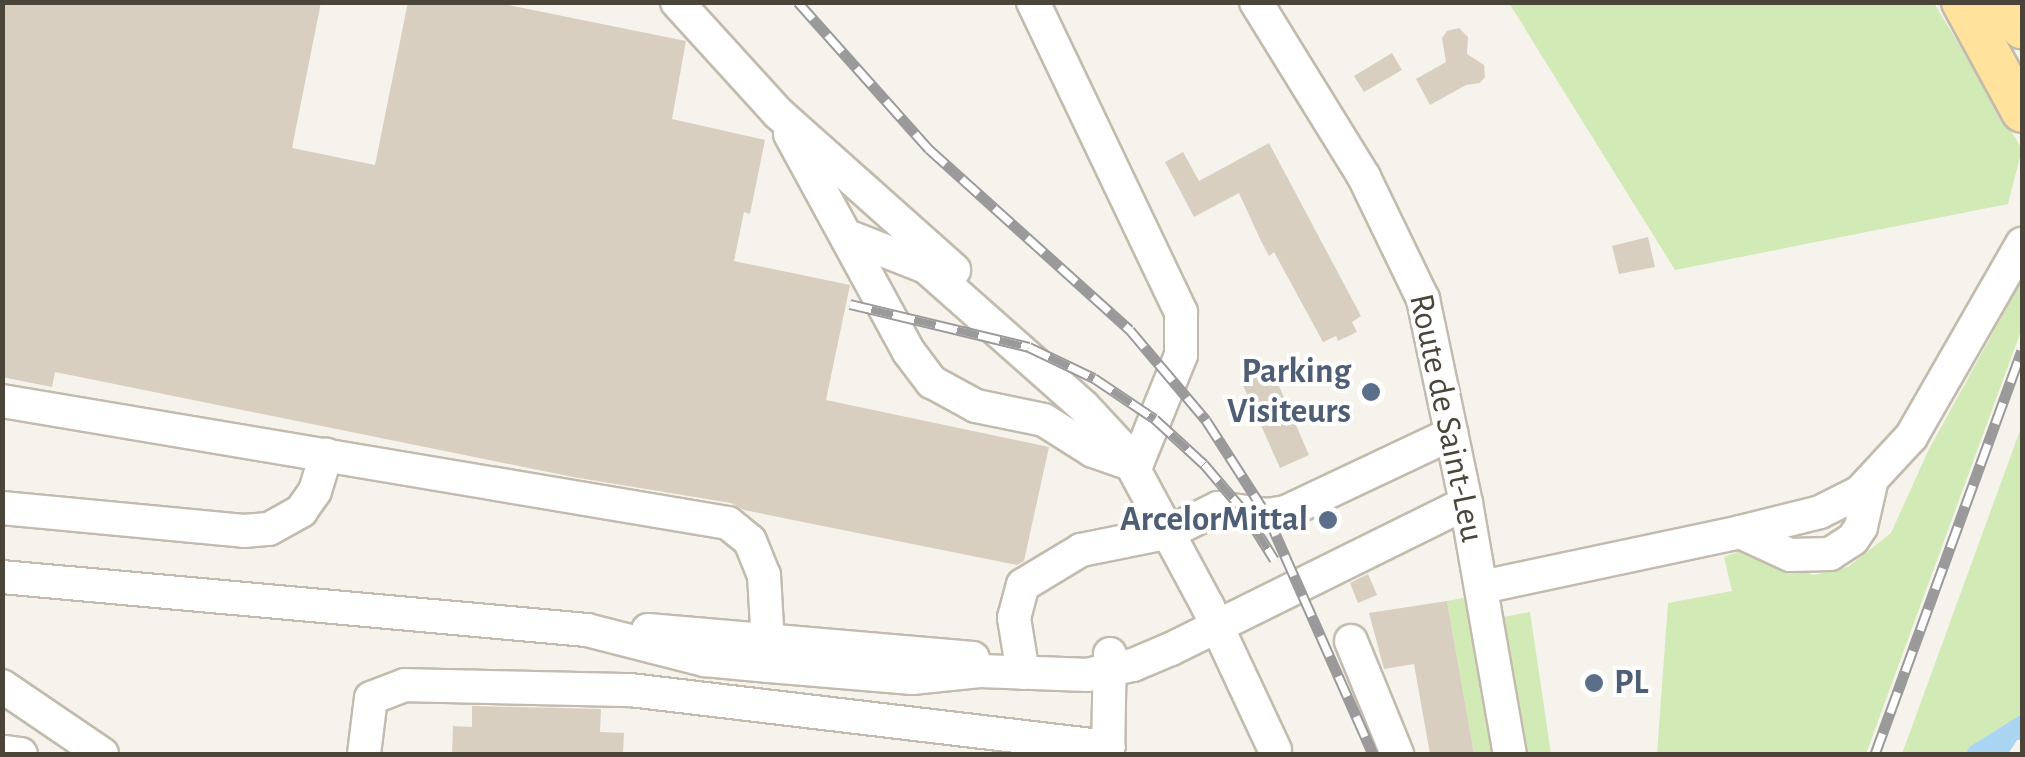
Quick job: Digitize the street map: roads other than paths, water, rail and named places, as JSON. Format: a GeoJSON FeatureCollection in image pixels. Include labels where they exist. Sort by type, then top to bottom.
{"type":"FeatureCollection","features":[{"type":"Feature","properties":{"kind":"main road"},"geometry":{"type":"LineString","coordinates":[[1962,2],[2022,112]]}},
{"type":"Feature","properties":{"kind":"main road"},"geometry":{"type":"LineString","coordinates":[[1996,2],[2022,28]]}},
{"type":"Feature","properties":{"kind":"main road"},"geometry":{"type":"LineString","coordinates":[[1996,2],[2022,55]]}},
{"type":"Feature","properties":{"kind":"street"},"geometry":{"type":"LineString","coordinates":[[677,2],[778,112],[1108,410],[1130,438],[1136,466]]}},
{"type":"Feature","properties":{"kind":"street"},"geometry":{"type":"LineString","coordinates":[[1033,2],[1181,312],[1180,355],[1136,466]]}},
{"type":"Feature","properties":{"kind":"street","name":"Route de Saint-Leu"},"geometry":{"type":"LineString","coordinates":[[1256,2],[1364,177],[1407,260],[1426,307],[1482,588],[1510,754]]}},
{"type":"Feature","properties":{"kind":"street"},"geometry":{"type":"LineString","coordinates":[[778,112],[916,364],[942,390],[976,406],[1044,420],[1094,451],[1136,466]]}},
{"type":"Feature","properties":{"kind":"street"},"geometry":{"type":"LineString","coordinates":[[847,236],[926,267],[1083,406],[1136,466],[1275,750]]}},
{"type":"Feature","properties":{"kind":"street"},"geometry":{"type":"LineString","coordinates":[[1482,588],[1820,512],[1871,484],[1911,437],[2022,244]]}},
{"type":"Feature","properties":{"kind":"street"},"geometry":{"type":"LineString","coordinates":[[2,400],[728,523],[744,532],[764,575],[768,653]]}},
{"type":"Feature","properties":{"kind":"street"},"geometry":{"type":"LineString","coordinates":[[1022,667],[1014,618],[1023,586],[1081,550],[1170,532],[1218,508],[1267,515],[1286,512],[1451,434]]}},
{"type":"Feature","properties":{"kind":"street"},"geometry":{"type":"LineString","coordinates":[[2,508],[269,529],[302,512],[315,491],[326,455]]}},
{"type":"Feature","properties":{"kind":"street"},"geometry":{"type":"LineString","coordinates":[[2,577],[587,630],[630,629],[768,653],[1022,667],[1110,662],[1388,538],[1464,493]]}},
{"type":"Feature","properties":{"kind":"street"},"geometry":{"type":"LineString","coordinates":[[1350,641],[1397,754]]}},
{"type":"Feature","properties":{"kind":"street"},"geometry":{"type":"LineString","coordinates":[[364,754],[371,698],[406,686],[630,690],[1109,751],[1110,662]]}},
{"type":"Feature","properties":{"kind":"street"},"geometry":{"type":"LineString","coordinates":[[8,696],[89,751]]}},
{"type":"Feature","properties":{"kind":"water"},"geometry":{"type":"Polygon","coordinates":[[[2022,714],[2022,740],[2017,740],[2008,754],[1965,754],[1969,747],[2022,714]]]}},
{"type":"Feature","properties":{"kind":"railway"},"geometry":{"type":"LineString","coordinates":[[798,2],[929,149],[1130,330],[1206,420],[1267,515],[1373,754]]}},
{"type":"Feature","properties":{"kind":"railway"},"geometry":{"type":"LineString","coordinates":[[850,304],[1029,347],[1094,378],[1155,419],[1204,464],[1244,511],[1274,559]]}},
{"type":"Feature","properties":{"kind":"railway"},"geometry":{"type":"LineString","coordinates":[[1875,754],[2022,351]]}},
{"type":"Feature","properties":{"kind":"place","name":"Parking Visiteurs"},"geometry":{"type":"Point","coordinates":[1371,392]}},
{"type":"Feature","properties":{"kind":"place","name":"ArcelorMittal"},"geometry":{"type":"Point","coordinates":[1328,520]}},
{"type":"Feature","properties":{"kind":"place","name":"PL"},"geometry":{"type":"Point","coordinates":[1594,683]}}]}
